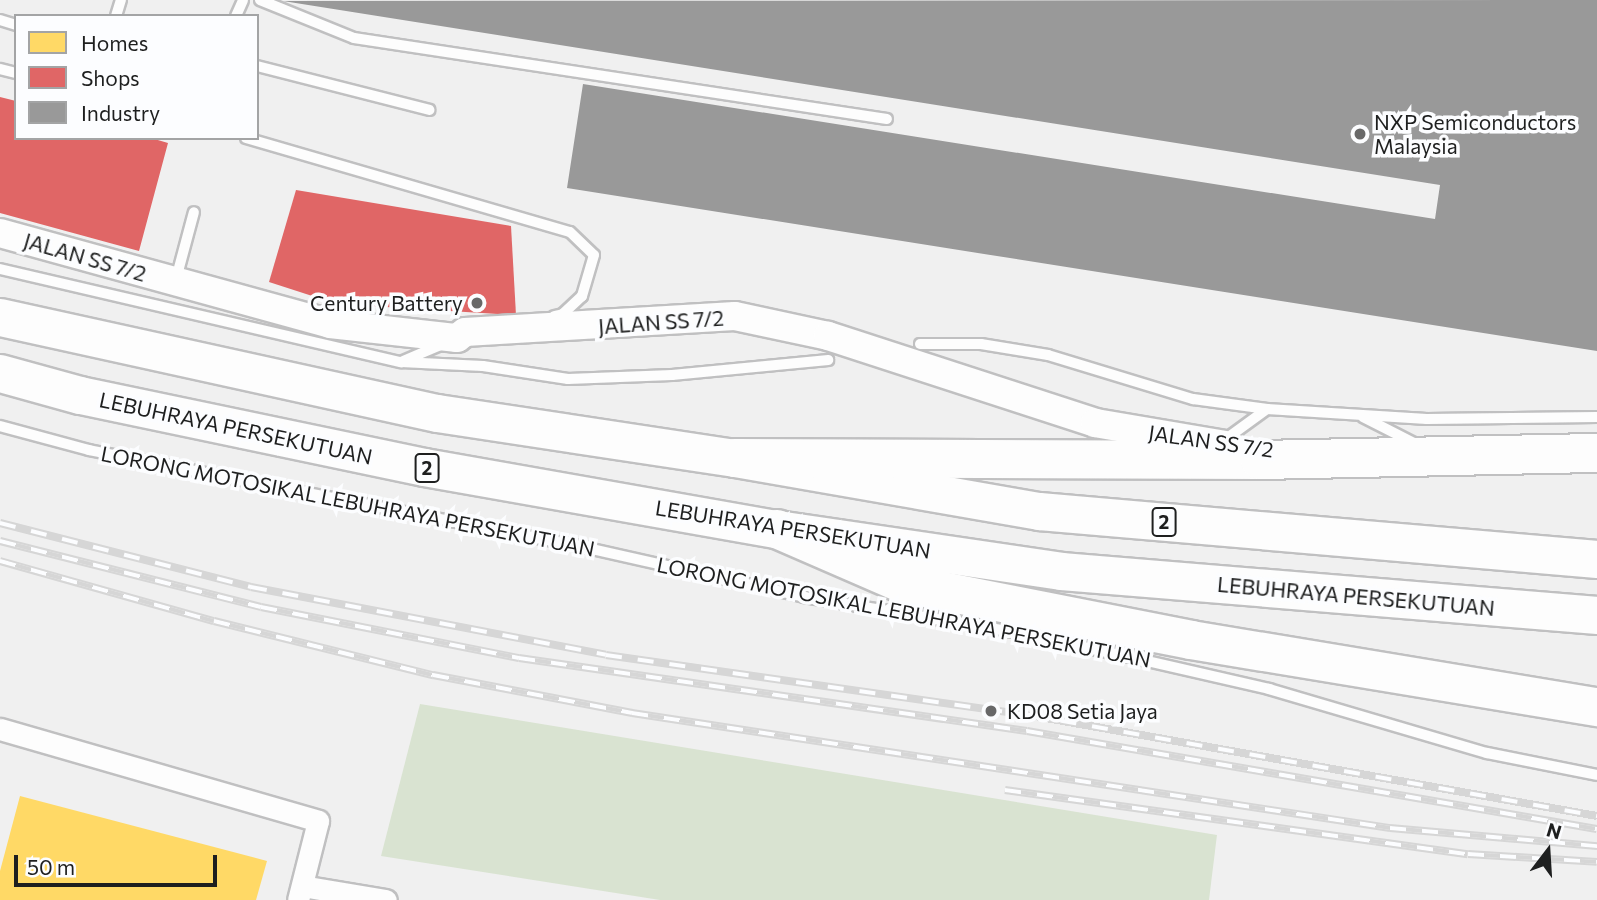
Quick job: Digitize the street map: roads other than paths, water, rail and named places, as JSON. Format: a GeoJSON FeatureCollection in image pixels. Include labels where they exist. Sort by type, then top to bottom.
{"type":"FeatureCollection","features":[{"type":"Feature","properties":{"kind":"highway","name":"2"},"geometry":{"type":"LineString","coordinates":[[0,317],[437,413],[736,458],[1039,511],[1597,559]]}},
{"type":"Feature","properties":{"kind":"highway","name":"LEBUHRAYA PERSEKUTUAN"},"geometry":{"type":"LineString","coordinates":[[0,373],[80,395],[424,467],[777,529],[1061,571],[1597,615]]}},
{"type":"Feature","properties":{"kind":"highway"},"geometry":{"type":"LineString","coordinates":[[736,458],[1361,458],[1597,453]]}},
{"type":"Feature","properties":{"kind":"highway"},"geometry":{"type":"LineString","coordinates":[[777,529],[901,583],[1172,646],[1597,707]]}},
{"type":"Feature","properties":{"kind":"street","name":"JALAN SS 7/2"},"geometry":{"type":"LineString","coordinates":[[0,233],[330,324],[461,335],[735,316],[828,336],[1095,423],[1218,445],[1361,458]]}},
{"type":"Feature","properties":{"kind":"street"},"geometry":{"type":"LineString","coordinates":[[0,729],[318,821],[300,893],[386,900]]}},
{"type":"Feature","properties":{"kind":"lane"},"geometry":{"type":"LineString","coordinates":[[260,0],[354,38],[887,119]]}},
{"type":"Feature","properties":{"kind":"lane"},"geometry":{"type":"LineString","coordinates":[[259,67],[429,110]]}},
{"type":"Feature","properties":{"kind":"lane"},"geometry":{"type":"LineString","coordinates":[[253,140],[570,232],[594,255],[582,296],[563,314],[461,335],[401,362]]}},
{"type":"Feature","properties":{"kind":"lane"},"geometry":{"type":"LineString","coordinates":[[175,282],[194,212]]}},
{"type":"Feature","properties":{"kind":"lane"},"geometry":{"type":"LineString","coordinates":[[0,269],[401,362],[483,366],[568,379],[672,375],[828,360]]}},
{"type":"Feature","properties":{"kind":"lane"},"geometry":{"type":"LineString","coordinates":[[920,344],[981,344],[1048,355],[1193,399],[1266,409],[1427,419],[1597,417]]}},
{"type":"Feature","properties":{"kind":"lane"},"geometry":{"type":"LineString","coordinates":[[1218,445],[1266,409]]}},
{"type":"Feature","properties":{"kind":"lane"},"geometry":{"type":"LineString","coordinates":[[1357,414],[1440,456]]}},
{"type":"Feature","properties":{"kind":"lane","name":"LORONG MOTOSIKAL LEBUHRAYA PERSEKUTUAN"},"geometry":{"type":"LineString","coordinates":[[0,426],[89,450],[565,542],[804,597],[1024,634],[1134,657],[1269,689],[1488,753],[1597,775]]}},
{"type":"Feature","properties":{"kind":"lane"},"geometry":{"type":"LineString","coordinates":[[1134,657],[1172,646]]}},
{"type":"Feature","properties":{"kind":"railway"},"geometry":{"type":"LineString","coordinates":[[0,523],[251,587],[606,655],[1029,715],[1597,816]]}},
{"type":"Feature","properties":{"kind":"railway"},"geometry":{"type":"LineString","coordinates":[[0,541],[261,607],[519,658],[1027,731],[1597,829]]}},
{"type":"Feature","properties":{"kind":"railway"},"geometry":{"type":"LineString","coordinates":[[0,561],[214,621],[433,675],[632,713],[1390,828],[1597,846]]}},
{"type":"Feature","properties":{"kind":"railway"},"geometry":{"type":"LineString","coordinates":[[1005,790],[1468,854],[1597,862]]}},
{"type":"Feature","properties":{"kind":"place","name":"NXP Semiconductors Malaysia"},"geometry":{"type":"Point","coordinates":[1360,134]}},
{"type":"Feature","properties":{"kind":"place","name":"Century Battery"},"geometry":{"type":"Point","coordinates":[477,303]}},
{"type":"Feature","properties":{"kind":"place","name":"KD08 Setia Jaya"},"geometry":{"type":"Point","coordinates":[991,711]}}]}
